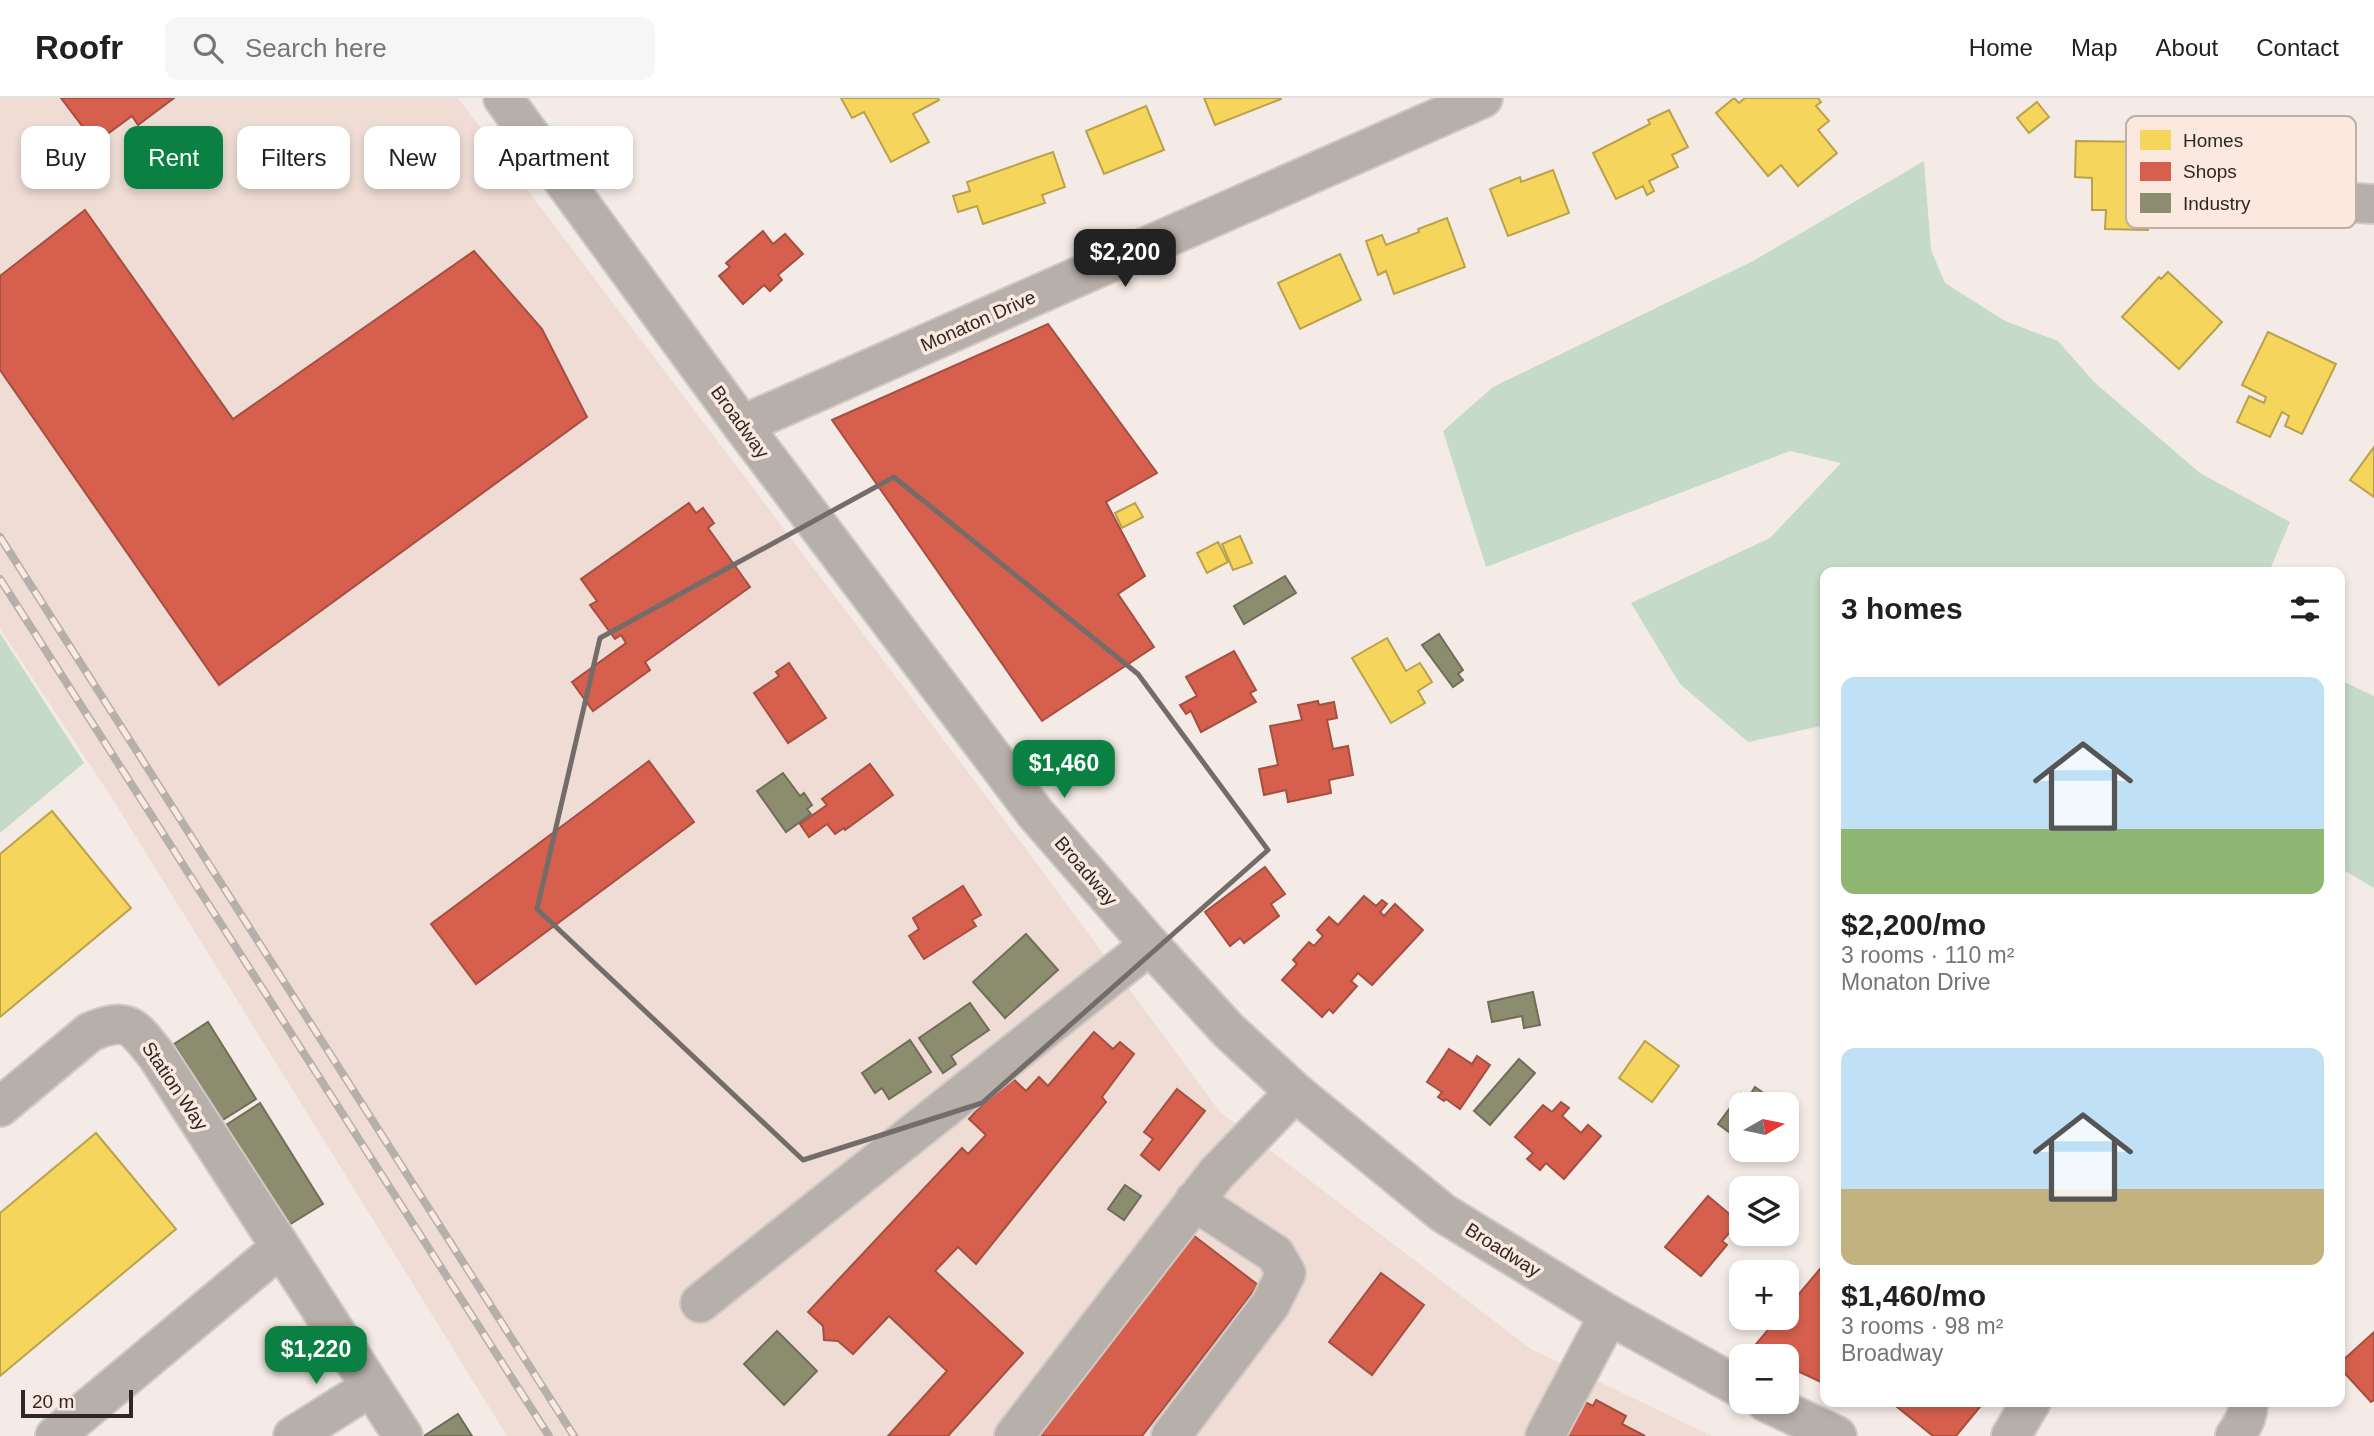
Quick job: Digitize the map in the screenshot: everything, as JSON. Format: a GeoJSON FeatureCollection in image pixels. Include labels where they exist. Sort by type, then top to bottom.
{"type":"FeatureCollection","features":[{"type":"Feature","properties":{"kind":"street","name":"Broadway"},"geometry":{"type":"LineString","coordinates":[[503,98],[742,425],[1035,813],[1228,1030],[1295,1092],[1443,1213],[1609,1315],[1729,1381]]}},
{"type":"Feature","properties":{"kind":"street","name":"Monaton Drive"},"geometry":{"type":"LineString","coordinates":[[742,425],[1483,98]]}},
{"type":"Feature","properties":{"kind":"street"},"geometry":{"type":"LineString","coordinates":[[2356,203],[2374,204]]}},
{"type":"Feature","properties":{"kind":"street"},"geometry":{"type":"LineString","coordinates":[[700,1303],[1150,945]]}},
{"type":"Feature","properties":{"kind":"street","name":"Station Way"},"geometry":{"type":"LineString","coordinates":[[0,1107],[90,1032],[107,1025],[125,1023],[139,1034],[157,1056],[402,1436]]}},
{"type":"Feature","properties":{"kind":"street"},"geometry":{"type":"LineString","coordinates":[[1014,1436],[1216,1174],[1295,1092]]}},
{"type":"Feature","properties":{"kind":"street"},"geometry":{"type":"LineString","coordinates":[[1171,1436],[1270,1305],[1286,1273],[1275,1254],[1194,1201]]}},
{"type":"Feature","properties":{"kind":"street"},"geometry":{"type":"LineString","coordinates":[[55,1436],[280,1248]]}},
{"type":"Feature","properties":{"kind":"street"},"geometry":{"type":"LineString","coordinates":[[1545,1436],[1609,1315]]}},
{"type":"Feature","properties":{"kind":"street"},"geometry":{"type":"LineString","coordinates":[[293,1436],[371,1387]]}},
{"type":"Feature","properties":{"kind":"street"},"geometry":{"type":"LineString","coordinates":[[2011,1436],[2028,1407]]}},
{"type":"Feature","properties":{"kind":"street"},"geometry":{"type":"LineString","coordinates":[[2235,1436],[2246,1419],[2249,1407]]}},
{"type":"Feature","properties":{"kind":"street"},"geometry":{"type":"LineString","coordinates":[[1791,1414],[1837,1436]]}},
{"type":"Feature","properties":{"kind":"highlighted area"},"geometry":{"type":"Polygon","coordinates":[[[894,477],[1138,674],[1268,850],[982,1103],[803,1160],[537,909],[600,638],[894,477]]]}},
{"type":"Feature","properties":{"kind":"shaded area"},"geometry":{"type":"Polygon","coordinates":[[[0,98],[458,98],[479,126],[474,126],[474,189],[527,189],[1020,841],[1220,1112],[1531,1349],[1712,1436],[507,1436],[110,795],[0,629],[0,98]]]}},
{"type":"Feature","properties":{"kind":"green space"},"geometry":{"type":"Polygon","coordinates":[[[1924,161],[1931,250],[1945,283],[2005,321],[2058,341],[2094,382],[2200,473],[2290,522],[2271,567],[1820,567],[1820,726],[1748,742],[1680,684],[1631,603],[1770,538],[1841,463],[1790,451],[1486,567],[1443,431],[1493,387],[1753,261],[1924,161]]]}},
{"type":"Feature","properties":{"kind":"green space"},"geometry":{"type":"Polygon","coordinates":[[[0,633],[84,763],[0,833],[0,633]]]}},
{"type":"Feature","properties":{"kind":"green space"},"geometry":{"type":"Polygon","coordinates":[[[2345,682],[2374,696],[2374,888],[2345,871],[2345,682]]]}},
{"type":"Feature","properties":{"kind":"building: Homes"},"geometry":{"type":"Polygon","coordinates":[[[841,98],[938,98],[939,100],[913,114],[929,142],[891,162],[864,112],[852,118],[841,98]]]}},
{"type":"Feature","properties":{"kind":"building: Homes"},"geometry":{"type":"Polygon","coordinates":[[[1204,98],[1281,98],[1281,99],[1215,125],[1204,98]]]}},
{"type":"Feature","properties":{"kind":"building: Homes"},"geometry":{"type":"Polygon","coordinates":[[[1734,98],[1739,103],[1745,98],[1818,98],[1821,102],[1816,106],[1829,121],[1818,130],[1837,153],[1798,186],[1781,165],[1768,176],[1716,113],[1734,98]]]}},
{"type":"Feature","properties":{"kind":"building: Homes"},"geometry":{"type":"Polygon","coordinates":[[[2037,102],[2049,117],[2029,133],[2017,118],[2037,102]]]}},
{"type":"Feature","properties":{"kind":"building: Homes"},"geometry":{"type":"Polygon","coordinates":[[[1146,106],[1164,150],[1104,174],[1086,131],[1146,106]]]}},
{"type":"Feature","properties":{"kind":"building: Homes"},"geometry":{"type":"Polygon","coordinates":[[[1669,110],[1688,147],[1672,155],[1678,167],[1649,181],[1654,191],[1647,195],[1643,186],[1616,199],[1593,153],[1650,124],[1648,120],[1669,110]]]}},
{"type":"Feature","properties":{"kind":"building: Homes"},"geometry":{"type":"Polygon","coordinates":[[[2076,141],[2126,142],[2126,228],[2148,230],[2105,229],[2106,210],[2092,210],[2092,178],[2075,177],[2076,141]]]}},
{"type":"Feature","properties":{"kind":"building: Homes"},"geometry":{"type":"Polygon","coordinates":[[[1053,152],[1065,187],[1042,195],[1045,203],[983,224],[977,206],[958,212],[953,196],[970,191],[967,182],[1053,152]]]}},
{"type":"Feature","properties":{"kind":"building: Homes"},"geometry":{"type":"Polygon","coordinates":[[[1553,170],[1569,213],[1508,236],[1490,189],[1520,177],[1521,182],[1553,170]]]}},
{"type":"Feature","properties":{"kind":"building: Homes"},"geometry":{"type":"Polygon","coordinates":[[[1447,218],[1465,267],[1394,294],[1386,271],[1378,275],[1366,241],[1382,235],[1386,245],[1447,218]]]}},
{"type":"Feature","properties":{"kind":"building: Homes"},"geometry":{"type":"Polygon","coordinates":[[[1340,254],[1361,300],[1300,329],[1278,283],[1340,254]]]}},
{"type":"Feature","properties":{"kind":"building: Homes"},"geometry":{"type":"Polygon","coordinates":[[[2168,272],[2222,322],[2179,369],[2122,317],[2159,277],[2161,279],[2168,272]]]}},
{"type":"Feature","properties":{"kind":"building: Homes"},"geometry":{"type":"Polygon","coordinates":[[[2268,332],[2336,364],[2302,434],[2285,426],[2289,416],[2282,412],[2270,437],[2237,422],[2249,396],[2264,403],[2266,397],[2242,385],[2268,332]]]}},
{"type":"Feature","properties":{"kind":"building: Homes"},"geometry":{"type":"Polygon","coordinates":[[[2374,447],[2374,497],[2350,480],[2374,447]]]}},
{"type":"Feature","properties":{"kind":"building: Homes"},"geometry":{"type":"Polygon","coordinates":[[[1135,503],[1143,517],[1122,528],[1115,513],[1135,503]]]}},
{"type":"Feature","properties":{"kind":"building: Homes"},"geometry":{"type":"Polygon","coordinates":[[[1240,536],[1252,563],[1233,570],[1222,544],[1240,536]]]}},
{"type":"Feature","properties":{"kind":"building: Homes"},"geometry":{"type":"Polygon","coordinates":[[[1218,542],[1228,562],[1207,573],[1197,553],[1218,542]]]}},
{"type":"Feature","properties":{"kind":"building: Homes"},"geometry":{"type":"Polygon","coordinates":[[[1387,638],[1406,671],[1420,663],[1432,682],[1418,691],[1425,703],[1391,723],[1352,658],[1387,638]]]}},
{"type":"Feature","properties":{"kind":"building: Homes"},"geometry":{"type":"Polygon","coordinates":[[[52,811],[131,908],[0,1017],[0,854],[52,811]]]}},
{"type":"Feature","properties":{"kind":"building: Homes"},"geometry":{"type":"Polygon","coordinates":[[[1645,1041],[1679,1066],[1652,1102],[1619,1078],[1645,1041]]]}},
{"type":"Feature","properties":{"kind":"building: Homes"},"geometry":{"type":"Polygon","coordinates":[[[96,1133],[176,1229],[0,1376],[0,1213],[96,1133]]]}},
{"type":"Feature","properties":{"kind":"building: Shops"},"geometry":{"type":"Polygon","coordinates":[[[61,98],[174,98],[138,125],[132,116],[110,132],[110,126],[82,126],[61,98]]]}},
{"type":"Feature","properties":{"kind":"building: Shops"},"geometry":{"type":"Polygon","coordinates":[[[85,210],[233,419],[474,251],[542,329],[587,417],[219,685],[0,370],[0,276],[85,210]]]}},
{"type":"Feature","properties":{"kind":"building: Shops"},"geometry":{"type":"Polygon","coordinates":[[[763,231],[773,244],[785,234],[803,254],[778,275],[782,280],[770,291],[764,285],[743,304],[719,276],[730,267],[726,263],[763,231]]]}},
{"type":"Feature","properties":{"kind":"building: Shops"},"geometry":{"type":"Polygon","coordinates":[[[1048,324],[1157,473],[1106,502],[1145,576],[1118,594],[1154,647],[1042,721],[832,420],[1048,324]]]}},
{"type":"Feature","properties":{"kind":"building: Shops"},"geometry":{"type":"Polygon","coordinates":[[[689,503],[696,513],[703,508],[714,523],[708,528],[750,587],[645,662],[650,670],[593,711],[572,682],[626,643],[621,635],[615,639],[590,605],[597,601],[581,579],[689,503]]]}},
{"type":"Feature","properties":{"kind":"building: Shops"},"geometry":{"type":"Polygon","coordinates":[[[1234,651],[1256,690],[1250,693],[1256,702],[1201,732],[1191,711],[1186,714],[1180,705],[1197,696],[1186,677],[1234,651]]]}},
{"type":"Feature","properties":{"kind":"building: Shops"},"geometry":{"type":"Polygon","coordinates":[[[789,663],[826,718],[788,743],[754,693],[779,676],[776,672],[789,663]]]}},
{"type":"Feature","properties":{"kind":"building: Shops"},"geometry":{"type":"Polygon","coordinates":[[[1318,701],[1319,705],[1334,702],[1337,718],[1327,720],[1333,749],[1348,746],[1353,775],[1329,780],[1331,793],[1288,802],[1286,790],[1264,795],[1259,769],[1278,765],[1270,726],[1302,720],[1298,705],[1318,701]]]}},
{"type":"Feature","properties":{"kind":"building: Shops"},"geometry":{"type":"Polygon","coordinates":[[[649,761],[694,822],[476,984],[431,924],[649,761]]]}},
{"type":"Feature","properties":{"kind":"building: Shops"},"geometry":{"type":"Polygon","coordinates":[[[870,764],[893,795],[845,830],[844,828],[835,834],[827,824],[809,837],[800,824],[827,805],[822,799],[870,764]]]}},
{"type":"Feature","properties":{"kind":"building: Shops"},"geometry":{"type":"Polygon","coordinates":[[[1265,867],[1285,894],[1271,904],[1279,916],[1244,943],[1240,938],[1230,946],[1205,912],[1265,867]]]}},
{"type":"Feature","properties":{"kind":"building: Shops"},"geometry":{"type":"Polygon","coordinates":[[[963,886],[981,915],[972,920],[976,926],[924,959],[909,936],[919,929],[913,918],[963,886]]]}},
{"type":"Feature","properties":{"kind":"building: Shops"},"geometry":{"type":"Polygon","coordinates":[[[1364,896],[1376,906],[1382,900],[1387,904],[1380,912],[1384,916],[1395,904],[1423,930],[1372,985],[1358,973],[1351,981],[1357,986],[1333,1013],[1329,1009],[1322,1017],[1282,980],[1297,964],[1293,960],[1309,942],[1314,946],[1323,936],[1317,930],[1329,917],[1338,925],[1364,896]]]}},
{"type":"Feature","properties":{"kind":"building: Shops"},"geometry":{"type":"Polygon","coordinates":[[[1094,1032],[1113,1049],[1120,1042],[1134,1054],[1102,1097],[1106,1102],[976,1264],[958,1247],[935,1271],[1023,1353],[948,1436],[888,1436],[947,1371],[889,1316],[853,1354],[838,1341],[824,1340],[823,1326],[808,1312],[962,1148],[968,1154],[986,1135],[969,1119],[1009,1075],[1026,1091],[1039,1077],[1048,1086],[1094,1032]]]}},
{"type":"Feature","properties":{"kind":"building: Shops"},"geometry":{"type":"Polygon","coordinates":[[[1449,1049],[1472,1064],[1477,1056],[1490,1065],[1460,1109],[1438,1097],[1442,1092],[1427,1082],[1449,1049]]]}},
{"type":"Feature","properties":{"kind":"building: Shops"},"geometry":{"type":"Polygon","coordinates":[[[1177,1089],[1205,1111],[1159,1170],[1141,1155],[1153,1139],[1144,1132],[1177,1089]]]}},
{"type":"Feature","properties":{"kind":"building: Shops"},"geometry":{"type":"Polygon","coordinates":[[[1561,1102],[1569,1108],[1562,1116],[1581,1133],[1588,1125],[1601,1136],[1564,1179],[1546,1163],[1540,1170],[1527,1159],[1533,1153],[1515,1137],[1543,1105],[1552,1112],[1561,1102]]]}},
{"type":"Feature","properties":{"kind":"building: Shops"},"geometry":{"type":"Polygon","coordinates":[[[1708,1196],[1729,1214],[1729,1233],[1722,1241],[1727,1245],[1701,1276],[1665,1247],[1708,1196]]]}},
{"type":"Feature","properties":{"kind":"building: Shops"},"geometry":{"type":"Polygon","coordinates":[[[1193,1235],[1258,1285],[1142,1436],[1039,1436],[1193,1235]]]}},
{"type":"Feature","properties":{"kind":"building: Shops"},"geometry":{"type":"Polygon","coordinates":[[[1820,1269],[1820,1382],[1799,1372],[1799,1344],[1756,1344],[1768,1330],[1799,1330],[1799,1294],[1820,1269]]]}},
{"type":"Feature","properties":{"kind":"building: Shops"},"geometry":{"type":"Polygon","coordinates":[[[1381,1273],[1424,1305],[1372,1375],[1329,1342],[1381,1273]]]}},
{"type":"Feature","properties":{"kind":"building: Shops"},"geometry":{"type":"Polygon","coordinates":[[[2374,1332],[2374,1400],[2371,1402],[2345,1373],[2345,1358],[2374,1332]]]}},
{"type":"Feature","properties":{"kind":"building: Shops"},"geometry":{"type":"Polygon","coordinates":[[[1596,1400],[1626,1416],[1622,1424],[1645,1436],[1566,1436],[1585,1402],[1593,1406],[1596,1400]]]}},
{"type":"Feature","properties":{"kind":"building: Shops"},"geometry":{"type":"Polygon","coordinates":[[[1897,1407],[1980,1407],[1956,1436],[1933,1436],[1897,1407]]]}},
{"type":"Feature","properties":{"kind":"building: Industry"},"geometry":{"type":"Polygon","coordinates":[[[1285,576],[1296,593],[1244,624],[1234,606],[1285,576]]]}},
{"type":"Feature","properties":{"kind":"building: Industry"},"geometry":{"type":"Polygon","coordinates":[[[1439,634],[1463,670],[1458,674],[1463,680],[1453,687],[1422,645],[1439,634]]]}},
{"type":"Feature","properties":{"kind":"building: Industry"},"geometry":{"type":"Polygon","coordinates":[[[783,773],[800,796],[804,793],[812,805],[807,809],[811,814],[786,832],[757,791],[783,773]]]}},
{"type":"Feature","properties":{"kind":"building: Industry"},"geometry":{"type":"Polygon","coordinates":[[[1026,934],[1058,970],[1005,1018],[973,982],[1026,934]]]}},
{"type":"Feature","properties":{"kind":"building: Industry"},"geometry":{"type":"Polygon","coordinates":[[[1533,992],[1540,1025],[1524,1028],[1522,1016],[1492,1022],[1488,1002],[1533,992]]]}},
{"type":"Feature","properties":{"kind":"building: Industry"},"geometry":{"type":"Polygon","coordinates":[[[970,1003],[989,1030],[951,1056],[956,1064],[943,1073],[919,1038],[970,1003]]]}},
{"type":"Feature","properties":{"kind":"building: Industry"},"geometry":{"type":"Polygon","coordinates":[[[208,1022],[256,1099],[221,1121],[174,1044],[208,1022]]]}},
{"type":"Feature","properties":{"kind":"building: Industry"},"geometry":{"type":"Polygon","coordinates":[[[910,1040],[931,1072],[889,1099],[882,1088],[875,1093],[862,1073],[910,1040]]]}},
{"type":"Feature","properties":{"kind":"building: Industry"},"geometry":{"type":"Polygon","coordinates":[[[1519,1059],[1535,1073],[1490,1125],[1474,1111],[1519,1059]]]}},
{"type":"Feature","properties":{"kind":"building: Industry"},"geometry":{"type":"Polygon","coordinates":[[[260,1103],[323,1204],[289,1225],[226,1125],[260,1103]]]}},
{"type":"Feature","properties":{"kind":"building: Industry"},"geometry":{"type":"Polygon","coordinates":[[[1729,1109],[1729,1132],[1718,1124],[1729,1109]]]}},
{"type":"Feature","properties":{"kind":"building: Industry"},"geometry":{"type":"Polygon","coordinates":[[[1125,1185],[1141,1196],[1124,1220],[1108,1209],[1125,1185]]]}},
{"type":"Feature","properties":{"kind":"building: Industry"},"geometry":{"type":"Polygon","coordinates":[[[777,1331],[817,1371],[784,1405],[744,1364],[777,1331]]]}},
{"type":"Feature","properties":{"kind":"building: Industry"},"geometry":{"type":"Polygon","coordinates":[[[458,1414],[472,1436],[424,1436],[458,1414]]]}},
{"type":"Feature","properties":{"kind":"railway"},"geometry":{"type":"LineString","coordinates":[[0,537],[574,1436]]}},
{"type":"Feature","properties":{"kind":"railway"},"geometry":{"type":"LineString","coordinates":[[0,579],[549,1436]]}}]}
